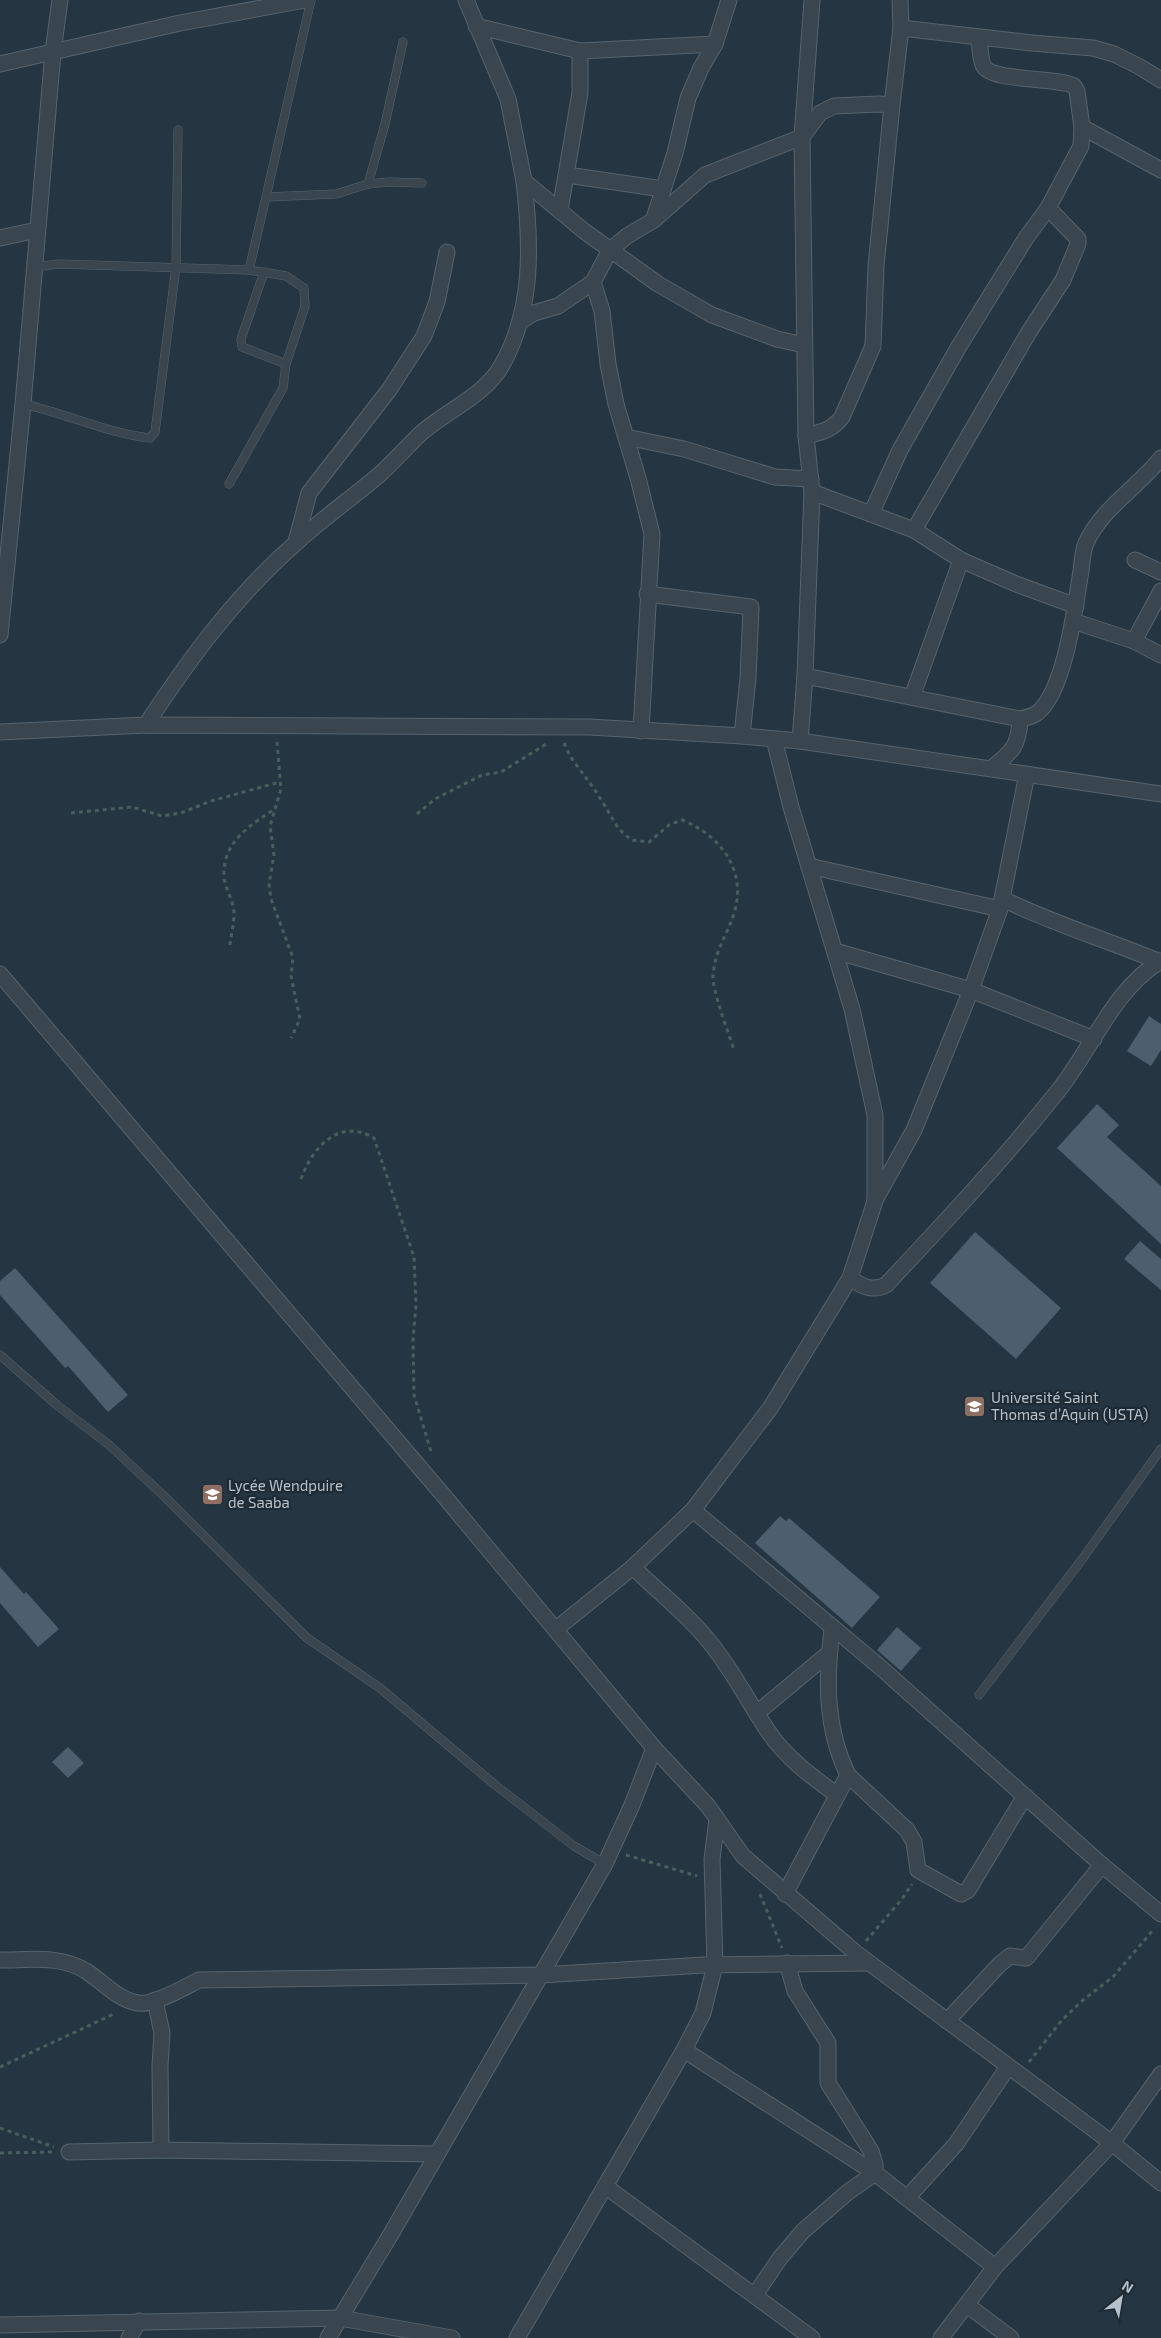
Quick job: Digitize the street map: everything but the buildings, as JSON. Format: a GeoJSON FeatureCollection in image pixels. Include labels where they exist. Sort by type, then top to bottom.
{"type":"FeatureCollection","features":[{"type":"Feature","properties":{"kind":"street"},"geometry":{"type":"LineString","coordinates":[[0,635],[6,517],[23,404],[53,52],[60,0]]}},
{"type":"Feature","properties":{"kind":"street"},"geometry":{"type":"LineString","coordinates":[[0,64],[180,23],[305,0]]}},
{"type":"Feature","properties":{"kind":"street"},"geometry":{"type":"LineString","coordinates":[[146,725],[178,677],[237,602],[296,542],[379,474],[421,433],[484,387],[502,366],[521,321],[528,281],[529,220],[524,181],[508,99],[466,0]]}},
{"type":"Feature","properties":{"kind":"street"},"geometry":{"type":"LineString","coordinates":[[654,220],[675,153],[688,98],[701,68],[715,44],[729,0]]}},
{"type":"Feature","properties":{"kind":"street"},"geometry":{"type":"LineString","coordinates":[[800,741],[805,676],[812,485],[806,436],[802,137],[812,0]]}},
{"type":"Feature","properties":{"kind":"street"},"geometry":{"type":"LineString","coordinates":[[806,436],[826,431],[835,426],[842,416],[873,346],[876,266],[902,28],[900,0]]}},
{"type":"Feature","properties":{"kind":"street"},"geometry":{"type":"LineString","coordinates":[[476,26],[580,51],[715,44]]}},
{"type":"Feature","properties":{"kind":"street"},"geometry":{"type":"LineString","coordinates":[[902,28],[979,38],[1093,48],[1123,58],[1161,80]]}},
{"type":"Feature","properties":{"kind":"street"},"geometry":{"type":"LineString","coordinates":[[871,514],[900,450],[958,348],[1026,238],[1048,208],[1081,146],[1082,127],[1078,91],[1074,86],[1056,81],[1002,75],[986,69],[983,65],[979,38]]}},
{"type":"Feature","properties":{"kind":"street"},"geometry":{"type":"LineString","coordinates":[[560,210],[580,93],[580,51]]}},
{"type":"Feature","properties":{"kind":"street"},"geometry":{"type":"LineString","coordinates":[[521,321],[534,313],[558,306],[594,282],[610,250],[627,236],[654,220],[705,175],[802,137],[820,113],[834,106],[880,104],[892,106]]}},
{"type":"Feature","properties":{"kind":"street"},"geometry":{"type":"LineString","coordinates":[[1082,127],[1161,170]]}},
{"type":"Feature","properties":{"kind":"street"},"geometry":{"type":"LineString","coordinates":[[567,175],[663,189]]}},
{"type":"Feature","properties":{"kind":"street"},"geometry":{"type":"LineString","coordinates":[[524,181],[610,250],[658,284],[712,315],[776,339],[804,345]]}},
{"type":"Feature","properties":{"kind":"street"},"geometry":{"type":"LineString","coordinates":[[914,530],[1029,332],[1063,280],[1078,244],[1078,239],[1048,208]]}},
{"type":"Feature","properties":{"kind":"street"},"geometry":{"type":"LineString","coordinates":[[0,238],[37,230]]}},
{"type":"Feature","properties":{"kind":"street"},"geometry":{"type":"LineString","coordinates":[[296,542],[309,493],[390,390],[424,336],[437,302],[447,252]]}},
{"type":"Feature","properties":{"kind":"street"},"geometry":{"type":"LineString","coordinates":[[594,282],[602,311],[608,364],[652,534],[647,594],[641,731]]}},
{"type":"Feature","properties":{"kind":"street"},"geometry":{"type":"LineString","coordinates":[[626,437],[684,449],[775,477],[812,485],[871,514],[914,530],[961,560],[1016,584],[1076,606]]}},
{"type":"Feature","properties":{"kind":"street"},"geometry":{"type":"LineString","coordinates":[[805,676],[1020,719],[1032,717],[1039,712],[1048,700],[1062,667],[1076,606],[1085,544],[1108,512],[1147,476],[1161,458]]}},
{"type":"Feature","properties":{"kind":"street"},"geometry":{"type":"LineString","coordinates":[[912,697],[961,560]]}},
{"type":"Feature","properties":{"kind":"street"},"geometry":{"type":"LineString","coordinates":[[1135,560],[1161,572]]}},
{"type":"Feature","properties":{"kind":"street"},"geometry":{"type":"LineString","coordinates":[[1134,641],[1161,591]]}},
{"type":"Feature","properties":{"kind":"street"},"geometry":{"type":"LineString","coordinates":[[647,594],[751,607],[748,678],[742,736]]}},
{"type":"Feature","properties":{"kind":"street"},"geometry":{"type":"LineString","coordinates":[[1073,621],[1134,641],[1161,655]]}},
{"type":"Feature","properties":{"kind":"street"},"geometry":{"type":"LineString","coordinates":[[992,768],[1009,754],[1015,745],[1019,736],[1020,719]]}},
{"type":"Feature","properties":{"kind":"street"},"geometry":{"type":"LineString","coordinates":[[0,732],[146,725],[556,727],[742,736],[800,741],[1161,794]]}},
{"type":"Feature","properties":{"kind":"street"},"geometry":{"type":"LineString","coordinates":[[774,739],[791,807],[852,1009],[875,1115],[874,1201]]}},
{"type":"Feature","properties":{"kind":"street"},"geometry":{"type":"LineString","coordinates":[[556,1629],[633,1567],[692,1510],[771,1407],[850,1278],[874,1201],[914,1130],[971,990],[1001,904],[1027,774]]}},
{"type":"Feature","properties":{"kind":"street"},"geometry":{"type":"LineString","coordinates":[[809,866],[1001,904],[1098,936],[1160,962]]}},
{"type":"Feature","properties":{"kind":"street"},"geometry":{"type":"LineString","coordinates":[[835,951],[971,990],[1094,1039]]}},
{"type":"Feature","properties":{"kind":"street"},"geometry":{"type":"LineString","coordinates":[[850,1278],[868,1288],[879,1288],[886,1285],[975,1189],[1058,1091],[1122,994],[1146,971],[1160,962]]}},
{"type":"Feature","properties":{"kind":"street"},"geometry":{"type":"LineString","coordinates":[[0,974],[556,1629],[654,1748],[708,1806],[743,1856],[785,1894],[862,1958],[1112,2143],[1161,2182]]}},
{"type":"Feature","properties":{"kind":"street"},"geometry":{"type":"LineString","coordinates":[[692,1510],[832,1629],[880,1667],[1102,1866],[1158,1921]]}},
{"type":"Feature","properties":{"kind":"street"},"geometry":{"type":"LineString","coordinates":[[633,1567],[706,1638],[733,1674],[768,1731],[786,1752],[816,1780],[837,1795]]}},
{"type":"Feature","properties":{"kind":"street"},"geometry":{"type":"LineString","coordinates":[[832,1629],[827,1687],[836,1745],[848,1775],[907,1830],[914,1842],[918,1870],[959,1894],[966,1892],[1025,1796]]}},
{"type":"Feature","properties":{"kind":"street"},"geometry":{"type":"LineString","coordinates":[[757,1713],[830,1653]]}},
{"type":"Feature","properties":{"kind":"street"},"geometry":{"type":"LineString","coordinates":[[328,2338],[604,1864],[632,1806],[654,1748]]}},
{"type":"Feature","properties":{"kind":"street"},"geometry":{"type":"LineString","coordinates":[[785,1894],[848,1775]]}},
{"type":"Feature","properties":{"kind":"street"},"geometry":{"type":"LineString","coordinates":[[517,2338],[684,2050],[703,2013],[716,1965],[712,1859],[717,1819]]}},
{"type":"Feature","properties":{"kind":"street"},"geometry":{"type":"LineString","coordinates":[[947,2021],[998,1965],[1010,1956],[1026,1958],[1028,1956],[1102,1866]]}},
{"type":"Feature","properties":{"kind":"street"},"geometry":{"type":"LineString","coordinates":[[0,1960],[55,1959],[84,1970],[121,1998],[140,2004],[155,2000],[199,1980],[541,1975],[862,1958]]}},
{"type":"Feature","properties":{"kind":"street"},"geometry":{"type":"LineString","coordinates":[[787,1963],[795,1991],[828,2043],[828,2083],[871,2151],[875,2164],[875,2173]]}},
{"type":"Feature","properties":{"kind":"street"},"geometry":{"type":"LineString","coordinates":[[155,2000],[162,2033],[160,2066],[161,2150]]}},
{"type":"Feature","properties":{"kind":"street"},"geometry":{"type":"LineString","coordinates":[[684,2050],[875,2173],[995,2267]]}},
{"type":"Feature","properties":{"kind":"street"},"geometry":{"type":"LineString","coordinates":[[907,2198],[956,2144],[1014,2071]]}},
{"type":"Feature","properties":{"kind":"street"},"geometry":{"type":"LineString","coordinates":[[941,2338],[995,2267],[1112,2143],[1161,2074]]}},
{"type":"Feature","properties":{"kind":"street"},"geometry":{"type":"LineString","coordinates":[[69,2152],[161,2150],[436,2154]]}},
{"type":"Feature","properties":{"kind":"street"},"geometry":{"type":"LineString","coordinates":[[755,2295],[780,2258],[803,2231],[848,2192],[875,2173]]}},
{"type":"Feature","properties":{"kind":"street"},"geometry":{"type":"LineString","coordinates":[[606,2186],[812,2338]]}},
{"type":"Feature","properties":{"kind":"street"},"geometry":{"type":"LineString","coordinates":[[967,2305],[1011,2338]]}},
{"type":"Feature","properties":{"kind":"street"},"geometry":{"type":"LineString","coordinates":[[0,2325],[340,2318],[452,2338]]}},
{"type":"Feature","properties":{"kind":"street"},"geometry":{"type":"LineString","coordinates":[[129,2338],[139,2321]]}},
{"type":"Feature","properties":{"kind":"lane"},"geometry":{"type":"LineString","coordinates":[[249,270],[311,0]]}},
{"type":"Feature","properties":{"kind":"lane"},"geometry":{"type":"LineString","coordinates":[[368,184],[387,116],[403,42]]}},
{"type":"Feature","properties":{"kind":"lane"},"geometry":{"type":"LineString","coordinates":[[23,404],[54,411],[131,436],[150,438],[155,432],[176,267],[178,130]]}},
{"type":"Feature","properties":{"kind":"lane"},"geometry":{"type":"LineString","coordinates":[[266,198],[336,194],[368,184],[390,182],[422,183]]}},
{"type":"Feature","properties":{"kind":"lane"},"geometry":{"type":"LineString","coordinates":[[34,267],[59,264],[249,270],[286,276],[304,288],[305,306],[286,364],[283,388],[228,484]]}},
{"type":"Feature","properties":{"kind":"lane"},"geometry":{"type":"LineString","coordinates":[[264,272],[241,339],[242,347],[286,364]]}},
{"type":"Feature","properties":{"kind":"lane"},"geometry":{"type":"LineString","coordinates":[[0,1355],[58,1406],[108,1444],[165,1497],[307,1638],[380,1688],[494,1784],[574,1846],[604,1864]]}},
{"type":"Feature","properties":{"kind":"lane"},"geometry":{"type":"LineString","coordinates":[[979,1695],[1083,1558],[1161,1449]]}},
{"type":"Feature","properties":{"kind":"path"},"geometry":{"type":"LineString","coordinates":[[276,726],[281,789],[270,826],[274,855],[269,884],[271,899],[293,958],[291,976],[300,1018],[291,1038]]}},
{"type":"Feature","properties":{"kind":"path"},"geometry":{"type":"LineString","coordinates":[[417,814],[435,799],[482,776],[501,772],[548,742],[556,727]]}},
{"type":"Feature","properties":{"kind":"path"},"geometry":{"type":"LineString","coordinates":[[556,727],[570,756],[597,793],[618,828],[631,840],[648,842],[669,825],[682,820],[695,826],[713,840],[732,862],[737,885],[735,910],[714,957],[713,979],[734,1050]]}},
{"type":"Feature","properties":{"kind":"path"},"geometry":{"type":"LineString","coordinates":[[71,813],[132,807],[162,816],[181,813],[211,801],[280,782]]}},
{"type":"Feature","properties":{"kind":"path"},"geometry":{"type":"LineString","coordinates":[[230,945],[234,912],[224,877],[227,858],[237,839],[247,826],[273,811]]}},
{"type":"Feature","properties":{"kind":"path"},"geometry":{"type":"LineString","coordinates":[[301,1179],[306,1164],[322,1142],[330,1137],[345,1132],[366,1134],[374,1138],[414,1257],[416,1305],[413,1340],[414,1395],[433,1459]]}},
{"type":"Feature","properties":{"kind":"path"},"geometry":{"type":"LineString","coordinates":[[611,1850],[712,1880]]}},
{"type":"Feature","properties":{"kind":"path"},"geometry":{"type":"LineString","coordinates":[[862,1958],[915,1879],[918,1870]]}},
{"type":"Feature","properties":{"kind":"path"},"geometry":{"type":"LineString","coordinates":[[758,1890],[774,1924],[787,1963]]}},
{"type":"Feature","properties":{"kind":"path"},"geometry":{"type":"LineString","coordinates":[[1014,2071],[1083,2000],[1113,1977],[1158,1921]]}},
{"type":"Feature","properties":{"kind":"path"},"geometry":{"type":"LineString","coordinates":[[0,2067],[100,2018],[140,2004]]}},
{"type":"Feature","properties":{"kind":"path"},"geometry":{"type":"LineString","coordinates":[[0,2128],[69,2152]]}},
{"type":"Feature","properties":{"kind":"path"},"geometry":{"type":"LineString","coordinates":[[0,2153],[69,2152]]}},
{"type":"Feature","properties":{"kind":"place","name":"Université Saint Thomas d’Aquin (USTA)"},"geometry":{"type":"Point","coordinates":[975,1406]}},
{"type":"Feature","properties":{"kind":"place","name":"Lycée Wendpuire de Saaba"},"geometry":{"type":"Point","coordinates":[212,1494]}}]}
